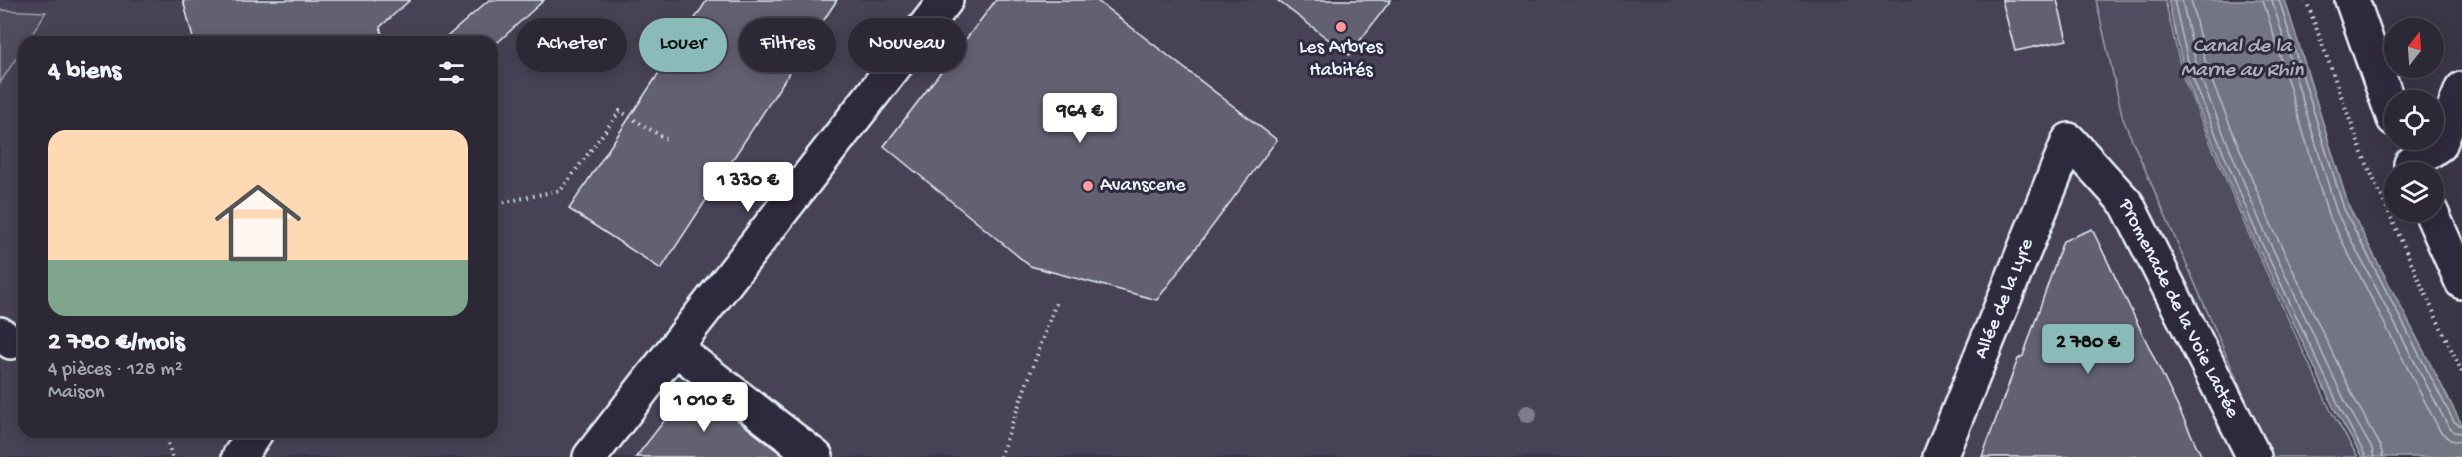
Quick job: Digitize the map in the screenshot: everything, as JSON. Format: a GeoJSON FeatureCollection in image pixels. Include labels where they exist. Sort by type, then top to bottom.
{"type":"FeatureCollection","features":[{"type":"Feature","properties":{"kind":"street"},"geometry":{"type":"LineString","coordinates":[[590,457],[946,0]]}},
{"type":"Feature","properties":{"kind":"street"},"geometry":{"type":"LineString","coordinates":[[2352,0],[2384,91]]}},
{"type":"Feature","properties":{"kind":"street"},"geometry":{"type":"LineString","coordinates":[[2409,159],[2440,144],[2462,89]]}},
{"type":"Feature","properties":{"kind":"street","name":"Allée de la Lyre"},"geometry":{"type":"LineString","coordinates":[[1940,457],[2069,140]]}},
{"type":"Feature","properties":{"kind":"street","name":"Promenade de la Voie Lactée"},"geometry":{"type":"LineString","coordinates":[[2069,140],[2127,204],[2254,457]]}},
{"type":"Feature","properties":{"kind":"street"},"geometry":{"type":"LineString","coordinates":[[2435,222],[2462,282]]}},
{"type":"Feature","properties":{"kind":"street"},"geometry":{"type":"LineString","coordinates":[[675,348],[816,457]]}},
{"type":"Feature","properties":{"kind":"street"},"geometry":{"type":"LineString","coordinates":[[239,457],[252,438]]}},
{"type":"Feature","properties":{"kind":"path"},"geometry":{"type":"LineString","coordinates":[[2306,0],[2362,153],[2462,372]]}},
{"type":"Feature","properties":{"kind":"path"},"geometry":{"type":"LineString","coordinates":[[498,204],[561,190],[620,111],[666,139]]}},
{"type":"Feature","properties":{"kind":"path"},"geometry":{"type":"LineString","coordinates":[[1000,457],[1057,300]]}},
{"type":"Feature","properties":{"kind":"path"},"geometry":{"type":"LineString","coordinates":[[167,438],[172,457]]}},
{"type":"Feature","properties":{"kind":"shaded area"},"geometry":{"type":"Polygon","coordinates":[[[0,0],[2096,0],[2123,119],[2273,457],[0,457],[0,0]]]}},
{"type":"Feature","properties":{"kind":"shaded area"},"geometry":{"type":"Polygon","coordinates":[[[2096,0],[2165,0],[2183,77],[2247,230],[2331,411],[2358,457],[2273,457],[2266,446],[2123,119],[2096,0]]]}},
{"type":"Feature","properties":{"kind":"shaded area"},"geometry":{"type":"Polygon","coordinates":[[[0,10],[46,12],[31,36],[18,36],[18,55],[0,83],[0,10]]]}},
{"type":"Feature","properties":{"kind":"water","name":"Canal de la Marne au Rhin"},"geometry":{"type":"Polygon","coordinates":[[[2168,0],[2285,0],[2349,207],[2462,425],[2462,457],[2362,457],[2334,409],[2249,229],[2185,76],[2168,0]]]}},
{"type":"Feature","properties":{"kind":"building"},"geometry":{"type":"Polygon","coordinates":[[[183,0],[410,0],[380,27],[382,36],[192,36],[183,0]]]}},
{"type":"Feature","properties":{"kind":"building"},"geometry":{"type":"Polygon","coordinates":[[[489,0],[544,0],[524,18],[516,18],[516,26],[498,42],[498,36],[448,36],[489,0]]]}},
{"type":"Feature","properties":{"kind":"building"},"geometry":{"type":"Polygon","coordinates":[[[707,0],[837,0],[825,18],[739,18],[739,72],[790,72],[661,269],[569,209],[659,72],[727,72],[727,18],[695,18],[707,0]]]}},
{"type":"Feature","properties":{"kind":"building","name":"Avanscene"},"geometry":{"type":"Polygon","coordinates":[[[996,0],[1096,0],[1277,140],[1157,300],[1030,266],[884,146],[941,72],[966,72],[966,39],[996,0]]]}},
{"type":"Feature","properties":{"kind":"building","name":"Les Arbres Habités"},"geometry":{"type":"Polygon","coordinates":[[[1277,0],[1391,0],[1349,55],[1277,0]]]}},
{"type":"Feature","properties":{"kind":"building"},"geometry":{"type":"Polygon","coordinates":[[[2002,0],[2057,0],[2067,40],[2015,51],[2002,0]]]}},
{"type":"Feature","properties":{"kind":"building"},"geometry":{"type":"Polygon","coordinates":[[[2092,229],[2202,457],[1982,457],[2018,359],[2023,356],[2063,241],[2092,229]]]}},
{"type":"Feature","properties":{"kind":"building"},"geometry":{"type":"Polygon","coordinates":[[[692,385],[785,457],[636,457],[692,385]]]}},
{"type":"Feature","properties":{"kind":"place","name":"Les Arbres Habités"},"geometry":{"type":"Point","coordinates":[1341,27]}},
{"type":"Feature","properties":{"kind":"place","name":"Avanscene"},"geometry":{"type":"Point","coordinates":[1088,186]}}]}
